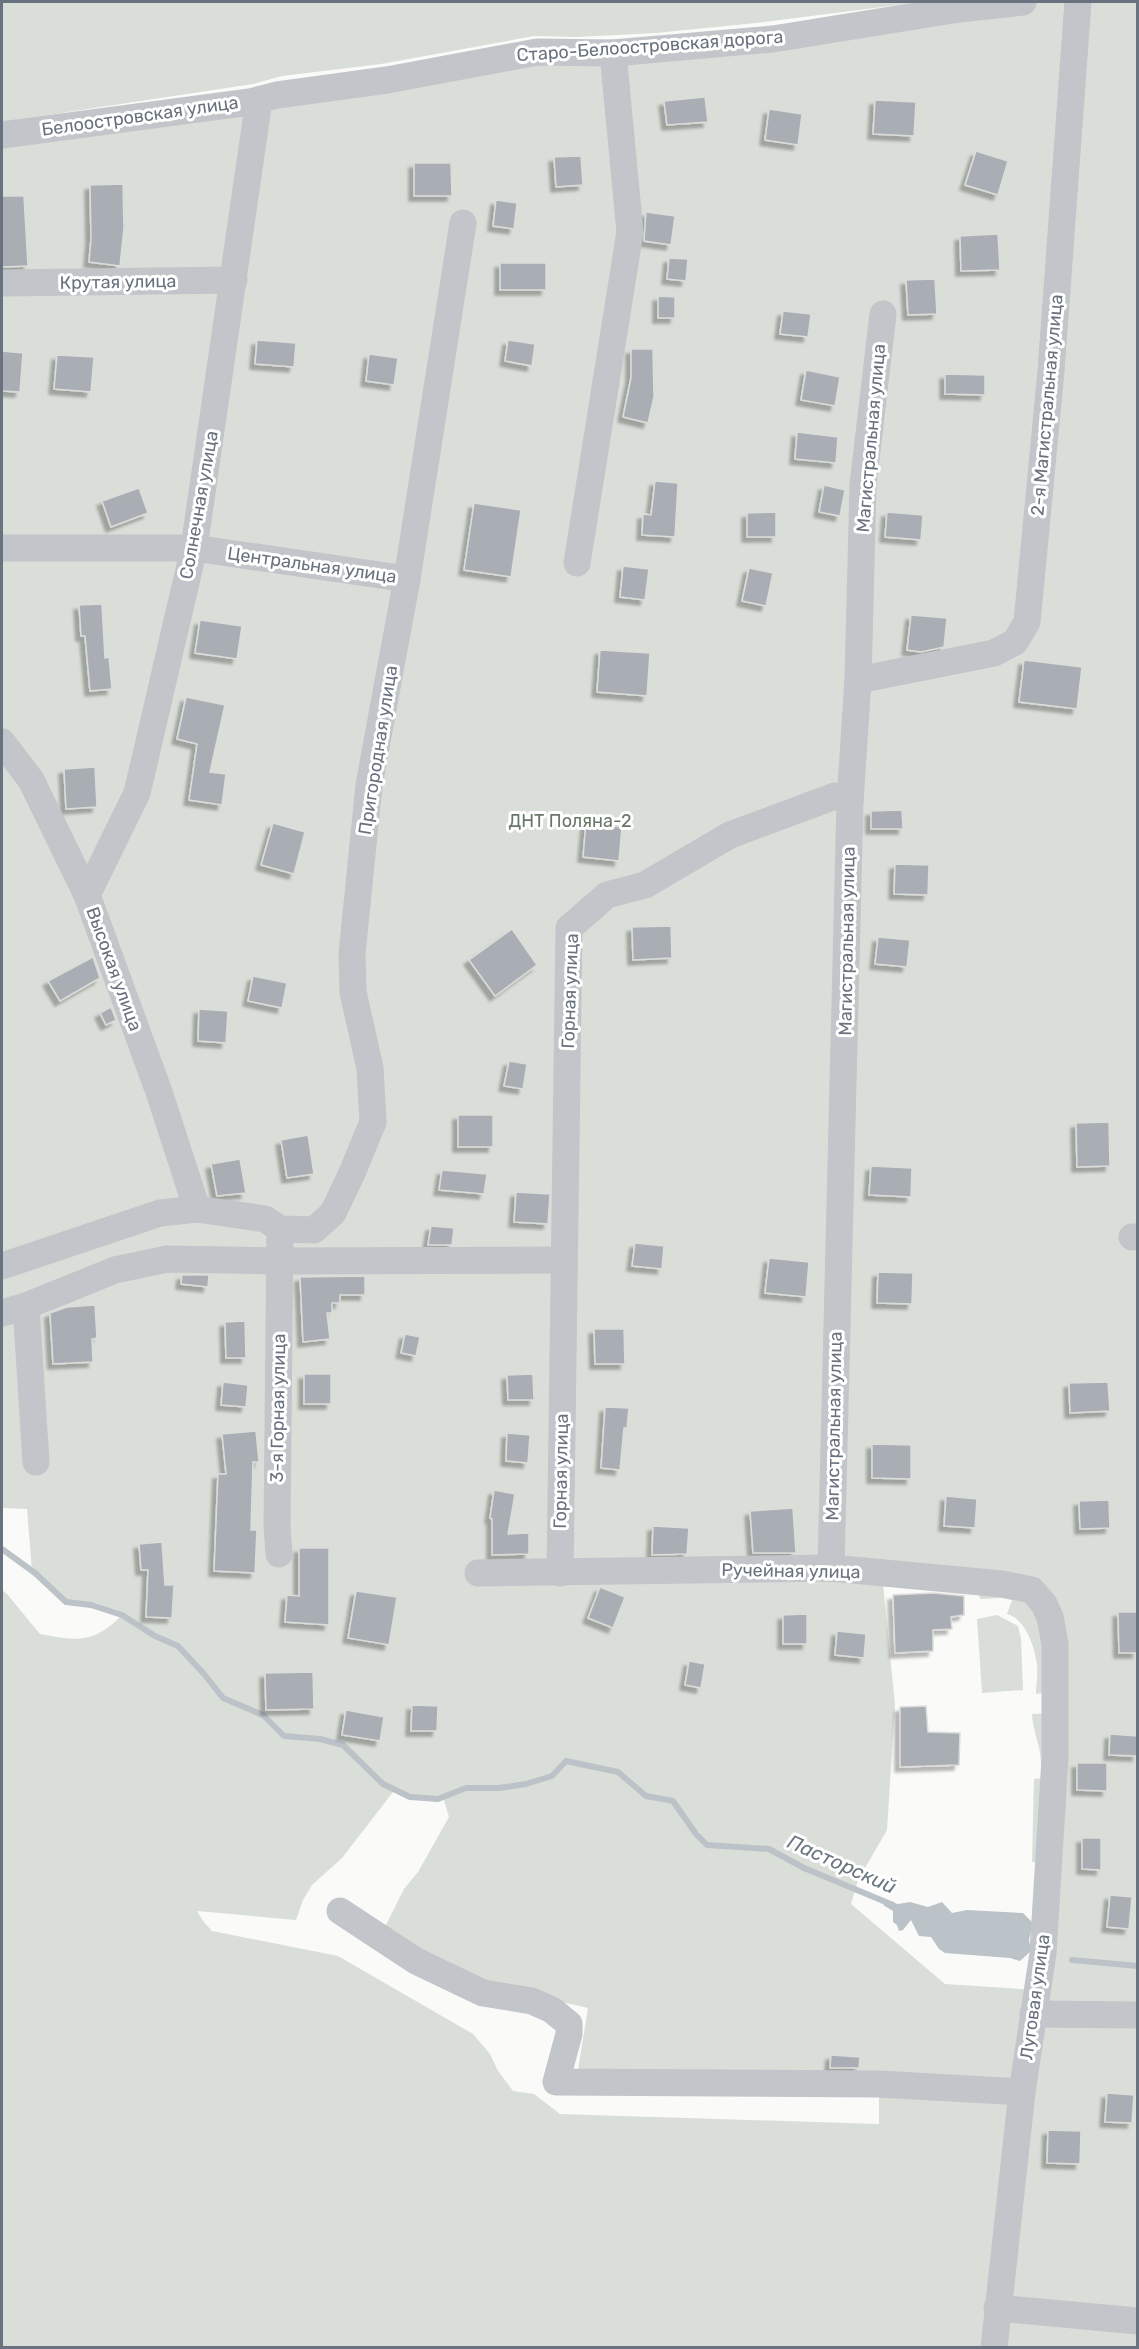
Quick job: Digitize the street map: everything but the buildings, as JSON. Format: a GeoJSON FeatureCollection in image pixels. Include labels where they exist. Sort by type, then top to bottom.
{"type":"FeatureCollection","features":[{"type":"Feature","properties":{"kind":"street","name":"Старо-Белоостровская дорога"},"geometry":{"type":"LineString","coordinates":[[268,97],[387,80],[537,52],[613,53],[773,39],[982,3],[1023,2]]}},
{"type":"Feature","properties":{"kind":"street","name":"2-я Магистральная улица"},"geometry":{"type":"LineString","coordinates":[[858,680],[994,653],[1015,642],[1027,622],[1051,371],[1078,2]]}},
{"type":"Feature","properties":{"kind":"street"},"geometry":{"type":"LineString","coordinates":[[577,563],[630,232],[613,53]]}},
{"type":"Feature","properties":{"kind":"street","name":"Белоостровская улица"},"geometry":{"type":"LineString","coordinates":[[2,135],[268,97]]}},
{"type":"Feature","properties":{"kind":"street","name":"Солнечная улица"},"geometry":{"type":"LineString","coordinates":[[87,895],[137,793],[194,548],[234,280],[268,97]]}},
{"type":"Feature","properties":{"kind":"street","name":"Пригородная улица"},"geometry":{"type":"LineString","coordinates":[[280,1229],[314,1230],[333,1213],[373,1122],[370,1068],[353,993],[352,954],[369,785],[407,579],[463,223]]}},
{"type":"Feature","properties":{"kind":"street","name":"Крутая улица"},"geometry":{"type":"LineString","coordinates":[[2,283],[234,280]]}},
{"type":"Feature","properties":{"kind":"street","name":"Магистральная улица"},"geometry":{"type":"LineString","coordinates":[[831,1568],[850,801],[858,680],[863,485],[883,314]]}},
{"type":"Feature","properties":{"kind":"street","name":"Центральная улица"},"geometry":{"type":"LineString","coordinates":[[2,548],[194,548],[407,579]]}},
{"type":"Feature","properties":{"kind":"street","name":"Высокая улица"},"geometry":{"type":"LineString","coordinates":[[2,742],[31,780],[87,895],[159,1092],[197,1209]]}},
{"type":"Feature","properties":{"kind":"street","name":"Горная улица"},"geometry":{"type":"LineString","coordinates":[[560,1573],[569,928],[607,895],[645,885],[730,836],[835,796],[850,801]]}},
{"type":"Feature","properties":{"kind":"street"},"geometry":{"type":"LineString","coordinates":[[2,1266],[160,1213],[197,1209],[265,1219],[280,1229]]}},
{"type":"Feature","properties":{"kind":"street","name":"3-я Горная улица"},"geometry":{"type":"LineString","coordinates":[[279,1554],[277,1527],[280,1229]]}},
{"type":"Feature","properties":{"kind":"street"},"geometry":{"type":"LineString","coordinates":[[36,1462],[14,1310],[115,1270],[167,1258],[281,1261],[564,1260]]}},
{"type":"Feature","properties":{"kind":"street","name":"Ручейная улица"},"geometry":{"type":"LineString","coordinates":[[478,1573],[831,1568],[1002,1584],[1032,1590],[1044,1604],[1050,1617],[1055,1644]]}},
{"type":"Feature","properties":{"kind":"street","name":"Луговая улица"},"geometry":{"type":"LineString","coordinates":[[994,2348],[996,2308],[1022,2092],[1043,1953],[1053,1785],[1055,1644]]}},
{"type":"Feature","properties":{"kind":"street"},"geometry":{"type":"LineString","coordinates":[[340,1911],[416,1961],[483,1993],[532,2001],[552,2010],[569,2024],[556,2082],[879,2084],[1022,2092]]}},
{"type":"Feature","properties":{"kind":"street"},"geometry":{"type":"LineString","coordinates":[[1033,2014],[1137,2015]]}},
{"type":"Feature","properties":{"kind":"street"},"geometry":{"type":"LineString","coordinates":[[996,2308],[1137,2321]]}},
{"type":"Feature","properties":{"kind":"green space"},"geometry":{"type":"Polygon","coordinates":[[[2,2],[922,2],[656,33],[576,37],[534,36],[381,64],[282,76],[253,84],[2,122],[2,2]]]}},
{"type":"Feature","properties":{"kind":"green space","name":"ДНТ Поляна-2"},"geometry":{"type":"Polygon","coordinates":[[[996,2],[1137,2],[1137,2347],[2,2347],[2,1590],[40,1634],[75,1639],[93,1636],[122,1615],[66,1602],[32,1570],[27,1509],[2,1508],[2,135],[996,2]],[[882,1574],[895,1705],[887,1830],[858,1880],[851,1904],[945,1984],[1037,1990],[1050,1863],[1032,1862],[1034,1779],[1056,1777],[1056,1763],[1041,1764],[1032,1714],[1056,1713],[1055,1691],[1036,1694],[1037,1668],[1034,1650],[1024,1627],[1007,1614],[1012,1600],[980,1599],[977,1580],[882,1574]],[[393,1792],[342,1858],[312,1885],[303,1900],[296,1920],[197,1911],[203,1921],[212,1931],[338,1956],[473,2034],[490,2054],[498,2071],[513,2091],[534,2094],[560,2114],[879,2124],[879,2085],[577,2076],[588,2008],[479,1983],[382,1933],[404,1889],[418,1872],[449,1817],[444,1800],[410,1797],[393,1792]]]}},
{"type":"Feature","properties":{"kind":"green space"},"geometry":{"type":"Polygon","coordinates":[[[997,1615],[1018,1626],[1021,1639],[1023,1690],[982,1693],[977,1619],[997,1615]]]}},
{"type":"Feature","properties":{"kind":"shaded area"},"geometry":{"type":"Polygon","coordinates":[[[887,1902],[898,1904],[910,1902],[928,1907],[942,1902],[952,1913],[967,1910],[1023,1913],[1033,1923],[1029,1940],[1031,1951],[1020,1961],[1010,1958],[945,1953],[939,1949],[931,1937],[919,1936],[911,1920],[903,1930],[899,1931],[893,1922],[893,1911],[883,1905],[887,1902]]]}},
{"type":"Feature","properties":{"kind":"waterway","name":"Пасторский"},"geometry":{"type":"LineString","coordinates":[[2,1549],[35,1573],[66,1602],[91,1605],[122,1615],[155,1636],[178,1646],[223,1698],[263,1715],[284,1736],[320,1739],[343,1745],[383,1784],[410,1797],[438,1799],[466,1788],[499,1788],[526,1784],[552,1776],[566,1761],[618,1772],[646,1796],[673,1801],[696,1834],[707,1845],[769,1849],[804,1868],[893,1905]]}},
{"type":"Feature","properties":{"kind":"waterway","name":"Пасторский"},"geometry":{"type":"LineString","coordinates":[[1072,1960],[1138,1966]]}}]}
